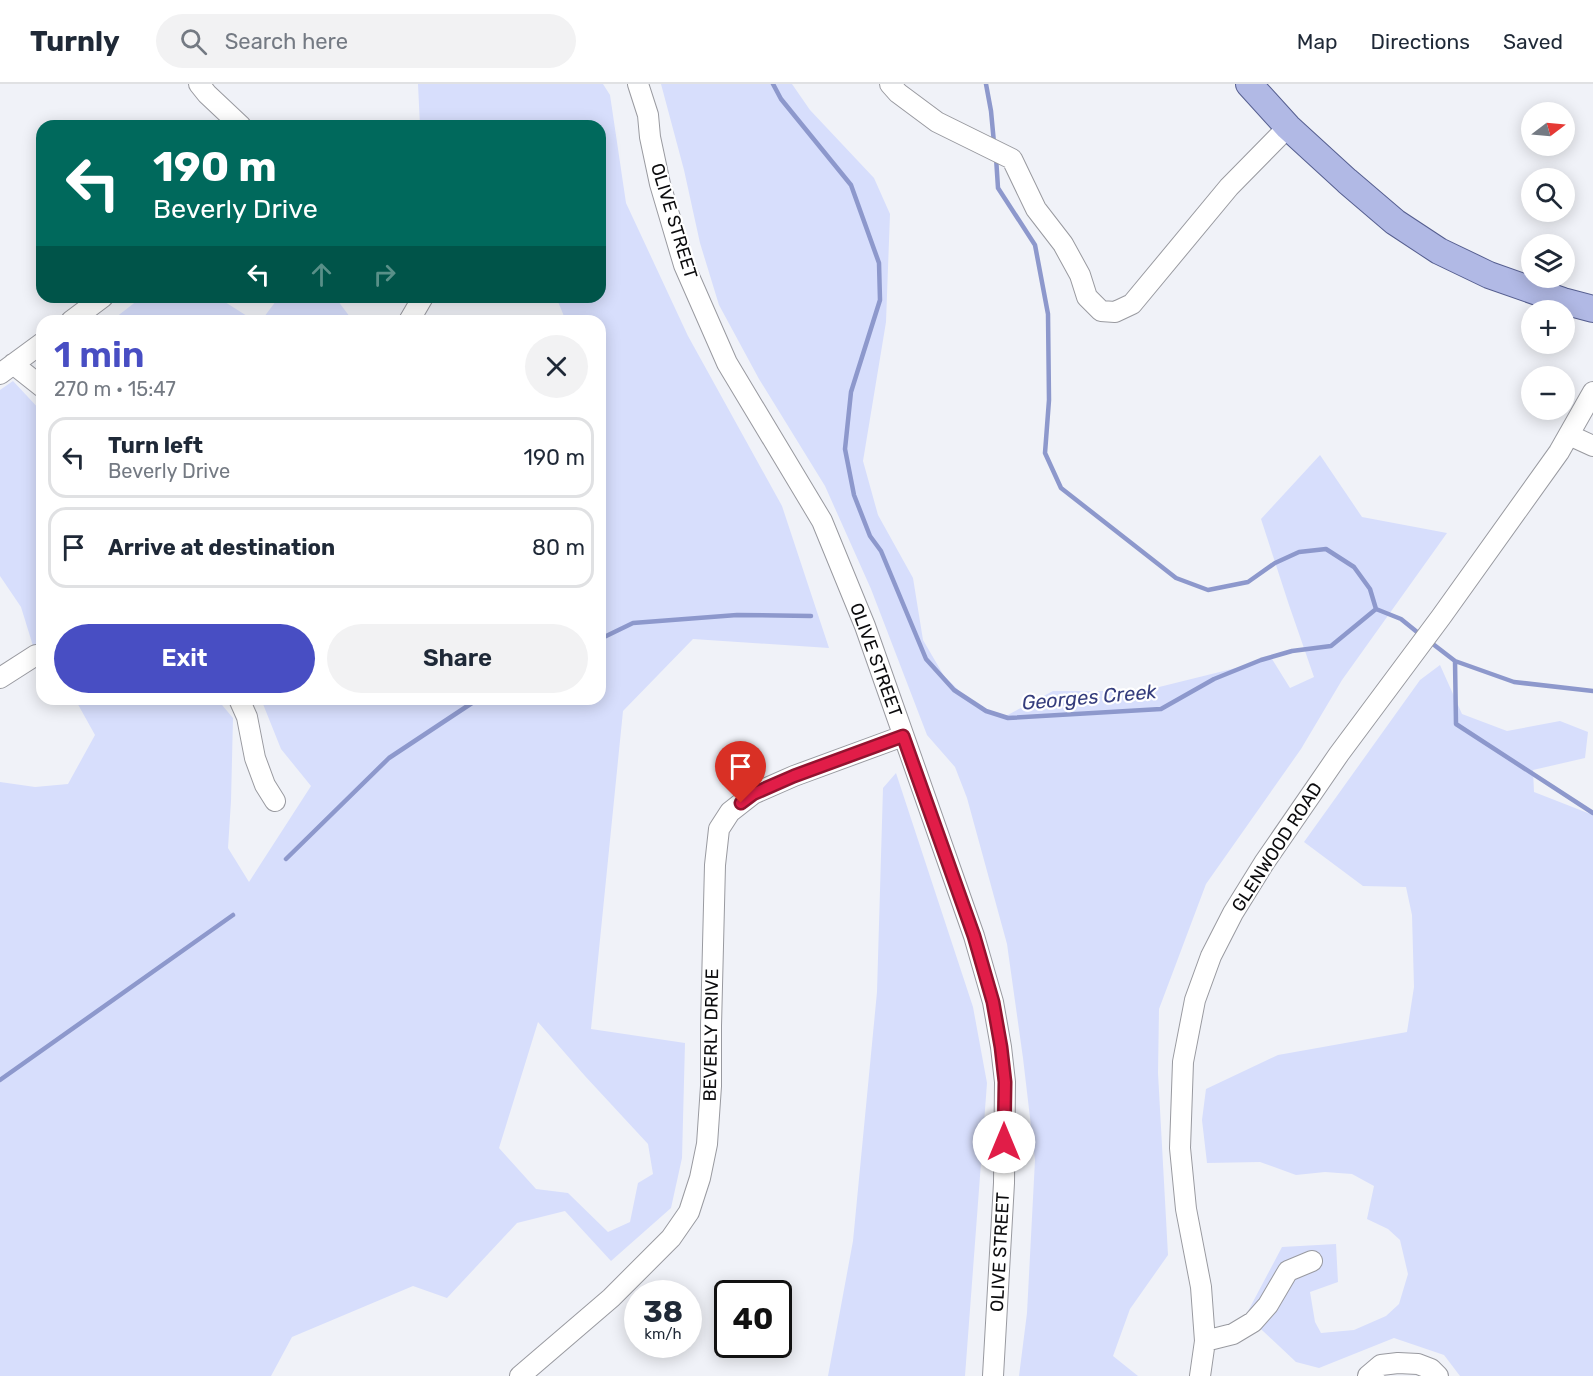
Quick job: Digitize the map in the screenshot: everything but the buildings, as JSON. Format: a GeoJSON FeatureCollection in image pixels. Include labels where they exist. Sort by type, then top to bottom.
{"type":"FeatureCollection","features":[{"type":"Feature","properties":{"kind":"main road"},"geometry":{"type":"LineString","coordinates":[[1249,84],[1283,121],[1347,181],[1395,222],[1439,251],[1489,275],[1593,309]]}},
{"type":"Feature","properties":{"kind":"street"},"geometry":{"type":"LineString","coordinates":[[199,84],[235,120]]}},
{"type":"Feature","properties":{"kind":"street","name":"OLIVE STREET"},"geometry":{"type":"LineString","coordinates":[[638,84],[648,115],[660,184],[684,266],[727,363],[822,521],[865,626],[974,936],[993,1002],[1005,1082],[1004,1183],[993,1376]]}},
{"type":"Feature","properties":{"kind":"street"},"geometry":{"type":"LineString","coordinates":[[890,84],[898,93],[937,122],[1011,159],[1036,209],[1063,244],[1080,275],[1086,297],[1101,311],[1115,312],[1132,304],[1283,121],[1268,84]]}},
{"type":"Feature","properties":{"kind":"street"},"geometry":{"type":"LineString","coordinates":[[79,315],[95,303]]}},
{"type":"Feature","properties":{"kind":"street"},"geometry":{"type":"LineString","coordinates":[[36,347],[6,369],[36,384]]}},
{"type":"Feature","properties":{"kind":"street","name":"GLENWOOD ROAD"},"geometry":{"type":"LineString","coordinates":[[1200,1376],[1205,1341],[1201,1287],[1186,1209],[1180,1148],[1183,1062],[1195,1000],[1211,956],[1233,913],[1259,871],[1339,754],[1559,452],[1593,392]]}},
{"type":"Feature","properties":{"kind":"street"},"geometry":{"type":"LineString","coordinates":[[1569,435],[1593,446]]}},
{"type":"Feature","properties":{"kind":"street"},"geometry":{"type":"LineString","coordinates":[[0,678],[36,655]]}},
{"type":"Feature","properties":{"kind":"street"},"geometry":{"type":"LineString","coordinates":[[242,705],[247,717],[255,758],[274,801]]}},
{"type":"Feature","properties":{"kind":"street","name":"BEVERLY DRIVE"},"geometry":{"type":"LineString","coordinates":[[520,1376],[611,1298],[671,1238],[689,1212],[700,1178],[707,1144],[711,1086],[715,865],[719,830],[730,812],[753,794],[794,776],[903,736]]}},
{"type":"Feature","properties":{"kind":"street"},"geometry":{"type":"LineString","coordinates":[[1205,1341],[1233,1334],[1253,1322],[1268,1305],[1288,1271],[1312,1261]]}},
{"type":"Feature","properties":{"kind":"street"},"geometry":{"type":"LineString","coordinates":[[1368,1376],[1381,1365],[1398,1363],[1419,1364],[1431,1369],[1438,1376]]}},
{"type":"Feature","properties":{"kind":"shaded area"},"geometry":{"type":"Polygon","coordinates":[[[418,84],[603,84],[610,95],[626,203],[688,336],[782,506],[829,648],[693,639],[623,711],[591,1029],[685,1043],[682,1158],[671,1208],[611,1261],[565,1211],[517,1223],[447,1298],[413,1286],[292,1337],[271,1376],[0,1376],[0,782],[35,787],[68,784],[95,735],[78,705],[222,705],[233,718],[228,848],[249,882],[311,786],[281,749],[263,705],[606,705],[606,315],[564,315],[558,303],[606,303],[606,120],[420,120],[418,84]],[[538,1022],[499,1148],[536,1189],[568,1193],[608,1232],[630,1222],[638,1183],[653,1174],[648,1144],[538,1022]]]}},
{"type":"Feature","properties":{"kind":"shaded area"},"geometry":{"type":"Polygon","coordinates":[[[661,84],[792,84],[810,110],[874,178],[890,214],[886,322],[863,461],[878,515],[913,578],[923,640],[944,676],[976,707],[1002,718],[1053,691],[1143,691],[1272,659],[1290,688],[1314,677],[1261,519],[1320,455],[1362,517],[1447,533],[1342,680],[1301,749],[1206,884],[1159,1009],[1158,1073],[1168,1255],[1130,1309],[1113,1356],[1138,1376],[1019,1376],[1027,1313],[1035,1160],[1007,944],[967,798],[955,767],[927,735],[871,589],[825,486],[759,379],[719,305],[700,243],[684,170],[661,84]]]}},
{"type":"Feature","properties":{"kind":"shaded area"},"geometry":{"type":"Polygon","coordinates":[[[134,303],[226,303],[246,315],[119,315],[134,303]]]}},
{"type":"Feature","properties":{"kind":"shaded area"},"geometry":{"type":"Polygon","coordinates":[[[274,303],[340,303],[348,315],[266,315],[274,303]]]}},
{"type":"Feature","properties":{"kind":"shaded area"},"geometry":{"type":"Polygon","coordinates":[[[13,381],[36,406],[36,656],[21,607],[0,576],[0,390],[13,381]]]}},
{"type":"Feature","properties":{"kind":"shaded area"},"geometry":{"type":"Polygon","coordinates":[[[1440,665],[1462,714],[1507,731],[1560,721],[1588,732],[1585,758],[1533,770],[1534,792],[1593,815],[1593,1376],[1460,1376],[1444,1355],[1394,1338],[1319,1368],[1296,1362],[1246,1315],[1282,1247],[1336,1244],[1338,1282],[1310,1292],[1315,1322],[1321,1333],[1354,1330],[1386,1316],[1399,1304],[1408,1274],[1400,1240],[1388,1229],[1367,1219],[1374,1186],[1352,1174],[1325,1172],[1296,1175],[1260,1162],[1207,1163],[1202,1120],[1206,1089],[1278,1055],[1407,1032],[1414,987],[1412,915],[1406,887],[1363,886],[1304,842],[1420,680],[1440,665]]]}},
{"type":"Feature","properties":{"kind":"shaded area"},"geometry":{"type":"Polygon","coordinates":[[[896,773],[973,1007],[987,1083],[965,1376],[828,1376],[853,1241],[877,992],[883,788],[896,773]]]}},
{"type":"Feature","properties":{"kind":"waterway","name":"Georges Creek"},"geometry":{"type":"LineString","coordinates":[[773,84],[781,99],[851,185],[879,263],[880,300],[851,392],[845,449],[854,495],[870,536],[881,551],[926,659],[954,690],[986,711],[1008,718],[1161,709],[1214,679],[1261,660],[1292,651],[1331,646],[1376,609]]}},
{"type":"Feature","properties":{"kind":"waterway"},"geometry":{"type":"LineString","coordinates":[[986,84],[994,143]]}},
{"type":"Feature","properties":{"kind":"waterway"},"geometry":{"type":"LineString","coordinates":[[996,157],[998,188],[1035,245],[1048,314],[1049,400],[1045,453],[1061,488],[1176,578],[1208,590],[1248,582],[1275,563],[1299,552],[1326,549],[1354,567],[1370,589],[1376,609]]}},
{"type":"Feature","properties":{"kind":"waterway","name":"Georges Creek"},"geometry":{"type":"LineString","coordinates":[[1376,609],[1401,619],[1422,636]]}},
{"type":"Feature","properties":{"kind":"waterway"},"geometry":{"type":"LineString","coordinates":[[606,636],[633,623],[737,615],[811,616]]}},
{"type":"Feature","properties":{"kind":"waterway"},"geometry":{"type":"LineString","coordinates":[[1429,641],[1455,661],[1514,682],[1593,691]]}},
{"type":"Feature","properties":{"kind":"waterway","name":"Georges Creek"},"geometry":{"type":"LineString","coordinates":[[1455,661],[1456,724],[1593,813]]}},
{"type":"Feature","properties":{"kind":"waterway"},"geometry":{"type":"LineString","coordinates":[[286,859],[389,758],[469,705]]}},
{"type":"Feature","properties":{"kind":"waterway"},"geometry":{"type":"LineString","coordinates":[[0,1080],[233,915]]}},
{"type":"Feature","properties":{"kind":"route"},"geometry":{"type":"LineString","coordinates":[[741,803],[753,794],[794,776],[903,736],[974,936],[993,1002],[1005,1082],[1004,1142]]}}]}
